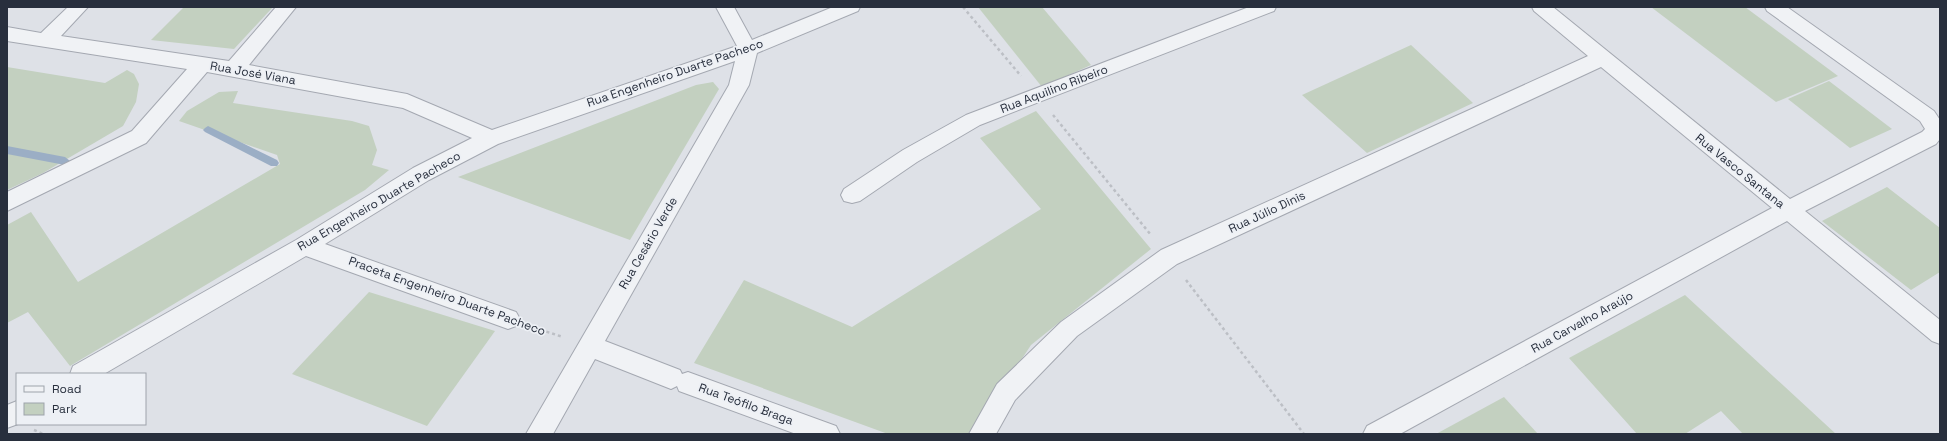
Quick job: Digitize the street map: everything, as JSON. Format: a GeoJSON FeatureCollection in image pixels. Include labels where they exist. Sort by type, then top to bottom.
{"type":"FeatureCollection","features":[{"type":"Feature","properties":{"kind":"street"},"geometry":{"type":"LineString","coordinates":[[45,40],[79,7]]}},
{"type":"Feature","properties":{"kind":"street"},"geometry":{"type":"LineString","coordinates":[[234,68],[287,7]]}},
{"type":"Feature","properties":{"kind":"street"},"geometry":{"type":"LineString","coordinates":[[725,7],[748,49]]}},
{"type":"Feature","properties":{"kind":"street","name":"Rua Engenheiro Duarte Pacheco"},"geometry":{"type":"LineString","coordinates":[[84,373],[304,246],[421,174],[491,138],[748,49],[851,7]]}},
{"type":"Feature","properties":{"kind":"street","name":"Rua Aquilino Ribeiro"},"geometry":{"type":"LineString","coordinates":[[852,196],[910,156],[973,120],[1267,7]]}},
{"type":"Feature","properties":{"kind":"street","name":"Rua Vasco Santana"},"geometry":{"type":"LineString","coordinates":[[1541,7],[1940,334]]}},
{"type":"Feature","properties":{"kind":"street","name":"Rua Carvalho Araújo"},"geometry":{"type":"LineString","coordinates":[[1376,434],[1788,210],[1929,138],[1936,130],[1927,116],[1774,7]]}},
{"type":"Feature","properties":{"kind":"street","name":"Rua José Viana"},"geometry":{"type":"LineString","coordinates":[[7,34],[234,68],[407,101],[491,138]]}},
{"type":"Feature","properties":{"kind":"street","name":"Rua Cesário Verde"},"geometry":{"type":"LineString","coordinates":[[539,434],[739,85],[748,49]]}},
{"type":"Feature","properties":{"kind":"street","name":"Rua Júlio Dinis"},"geometry":{"type":"LineString","coordinates":[[982,434],[1006,392],[1069,329],[1168,257],[1602,58]]}},
{"type":"Feature","properties":{"kind":"street"},"geometry":{"type":"LineString","coordinates":[[7,202],[139,136],[203,64]]}},
{"type":"Feature","properties":{"kind":"street","name":"Praceta Engenheiro Duarte Pacheco"},"geometry":{"type":"LineString","coordinates":[[304,246],[508,319]]}},
{"type":"Feature","properties":{"kind":"street","name":"Rua Teófilo Braga"},"geometry":{"type":"LineString","coordinates":[[589,346],[827,434]]}},
{"type":"Feature","properties":{"kind":"street"},"geometry":{"type":"LineString","coordinates":[[7,417],[16,412]]}},
{"type":"Feature","properties":{"kind":"path"},"geometry":{"type":"LineString","coordinates":[[963,7],[1037,95],[1168,257],[1304,434]]}},
{"type":"Feature","properties":{"kind":"path","name":"Praceta Engenheiro Duarte Pacheco"},"geometry":{"type":"LineString","coordinates":[[508,319],[589,346]]}},
{"type":"Feature","properties":{"kind":"green space"},"geometry":{"type":"Polygon","coordinates":[[[184,7],[273,7],[234,49],[151,40],[184,7]]]}},
{"type":"Feature","properties":{"kind":"green space"},"geometry":{"type":"Polygon","coordinates":[[[978,7],[1042,7],[1091,65],[1042,87],[978,7]]]}},
{"type":"Feature","properties":{"kind":"green space"},"geometry":{"type":"Polygon","coordinates":[[[1651,7],[1745,7],[1838,76],[1776,102],[1651,7]]]}},
{"type":"Feature","properties":{"kind":"green space"},"geometry":{"type":"Polygon","coordinates":[[[1411,45],[1473,103],[1367,153],[1302,95],[1411,45]]]}},
{"type":"Feature","properties":{"kind":"green space"},"geometry":{"type":"Polygon","coordinates":[[[7,67],[105,83],[127,70],[134,74],[139,84],[136,102],[123,126],[43,173],[7,190],[7,67]]]}},
{"type":"Feature","properties":{"kind":"green space"},"geometry":{"type":"Polygon","coordinates":[[[1829,81],[1892,129],[1850,148],[1788,99],[1829,81]]]}},
{"type":"Feature","properties":{"kind":"green space"},"geometry":{"type":"Polygon","coordinates":[[[713,82],[719,89],[630,240],[458,177],[696,85],[713,82]]]}},
{"type":"Feature","properties":{"kind":"green space"},"geometry":{"type":"Polygon","coordinates":[[[238,91],[233,103],[352,121],[369,126],[377,150],[372,165],[389,170],[365,190],[70,366],[28,312],[7,323],[7,225],[31,212],[78,282],[280,164],[277,155],[179,121],[187,111],[219,92],[238,91]]]}},
{"type":"Feature","properties":{"kind":"green space"},"geometry":{"type":"Polygon","coordinates":[[[1036,111],[1151,249],[1031,345],[972,434],[888,434],[694,363],[744,280],[852,327],[1041,209],[980,138],[1036,111]]]}},
{"type":"Feature","properties":{"kind":"green space"},"geometry":{"type":"Polygon","coordinates":[[[1887,187],[1940,228],[1940,272],[1911,290],[1822,221],[1887,187]]]}},
{"type":"Feature","properties":{"kind":"green space"},"geometry":{"type":"Polygon","coordinates":[[[369,292],[495,331],[427,426],[292,374],[369,292]]]}},
{"type":"Feature","properties":{"kind":"green space"},"geometry":{"type":"Polygon","coordinates":[[[1685,295],[1836,434],[1743,434],[1721,411],[1685,434],[1637,434],[1569,358],[1685,295]]]}},
{"type":"Feature","properties":{"kind":"green space"},"geometry":{"type":"Polygon","coordinates":[[[1504,397],[1538,434],[1436,434],[1504,397]]]}},
{"type":"Feature","properties":{"kind":"waterway"},"geometry":{"type":"LineString","coordinates":[[208,130],[274,163]]}},
{"type":"Feature","properties":{"kind":"waterway"},"geometry":{"type":"LineString","coordinates":[[7,150],[65,161]]}}]}
